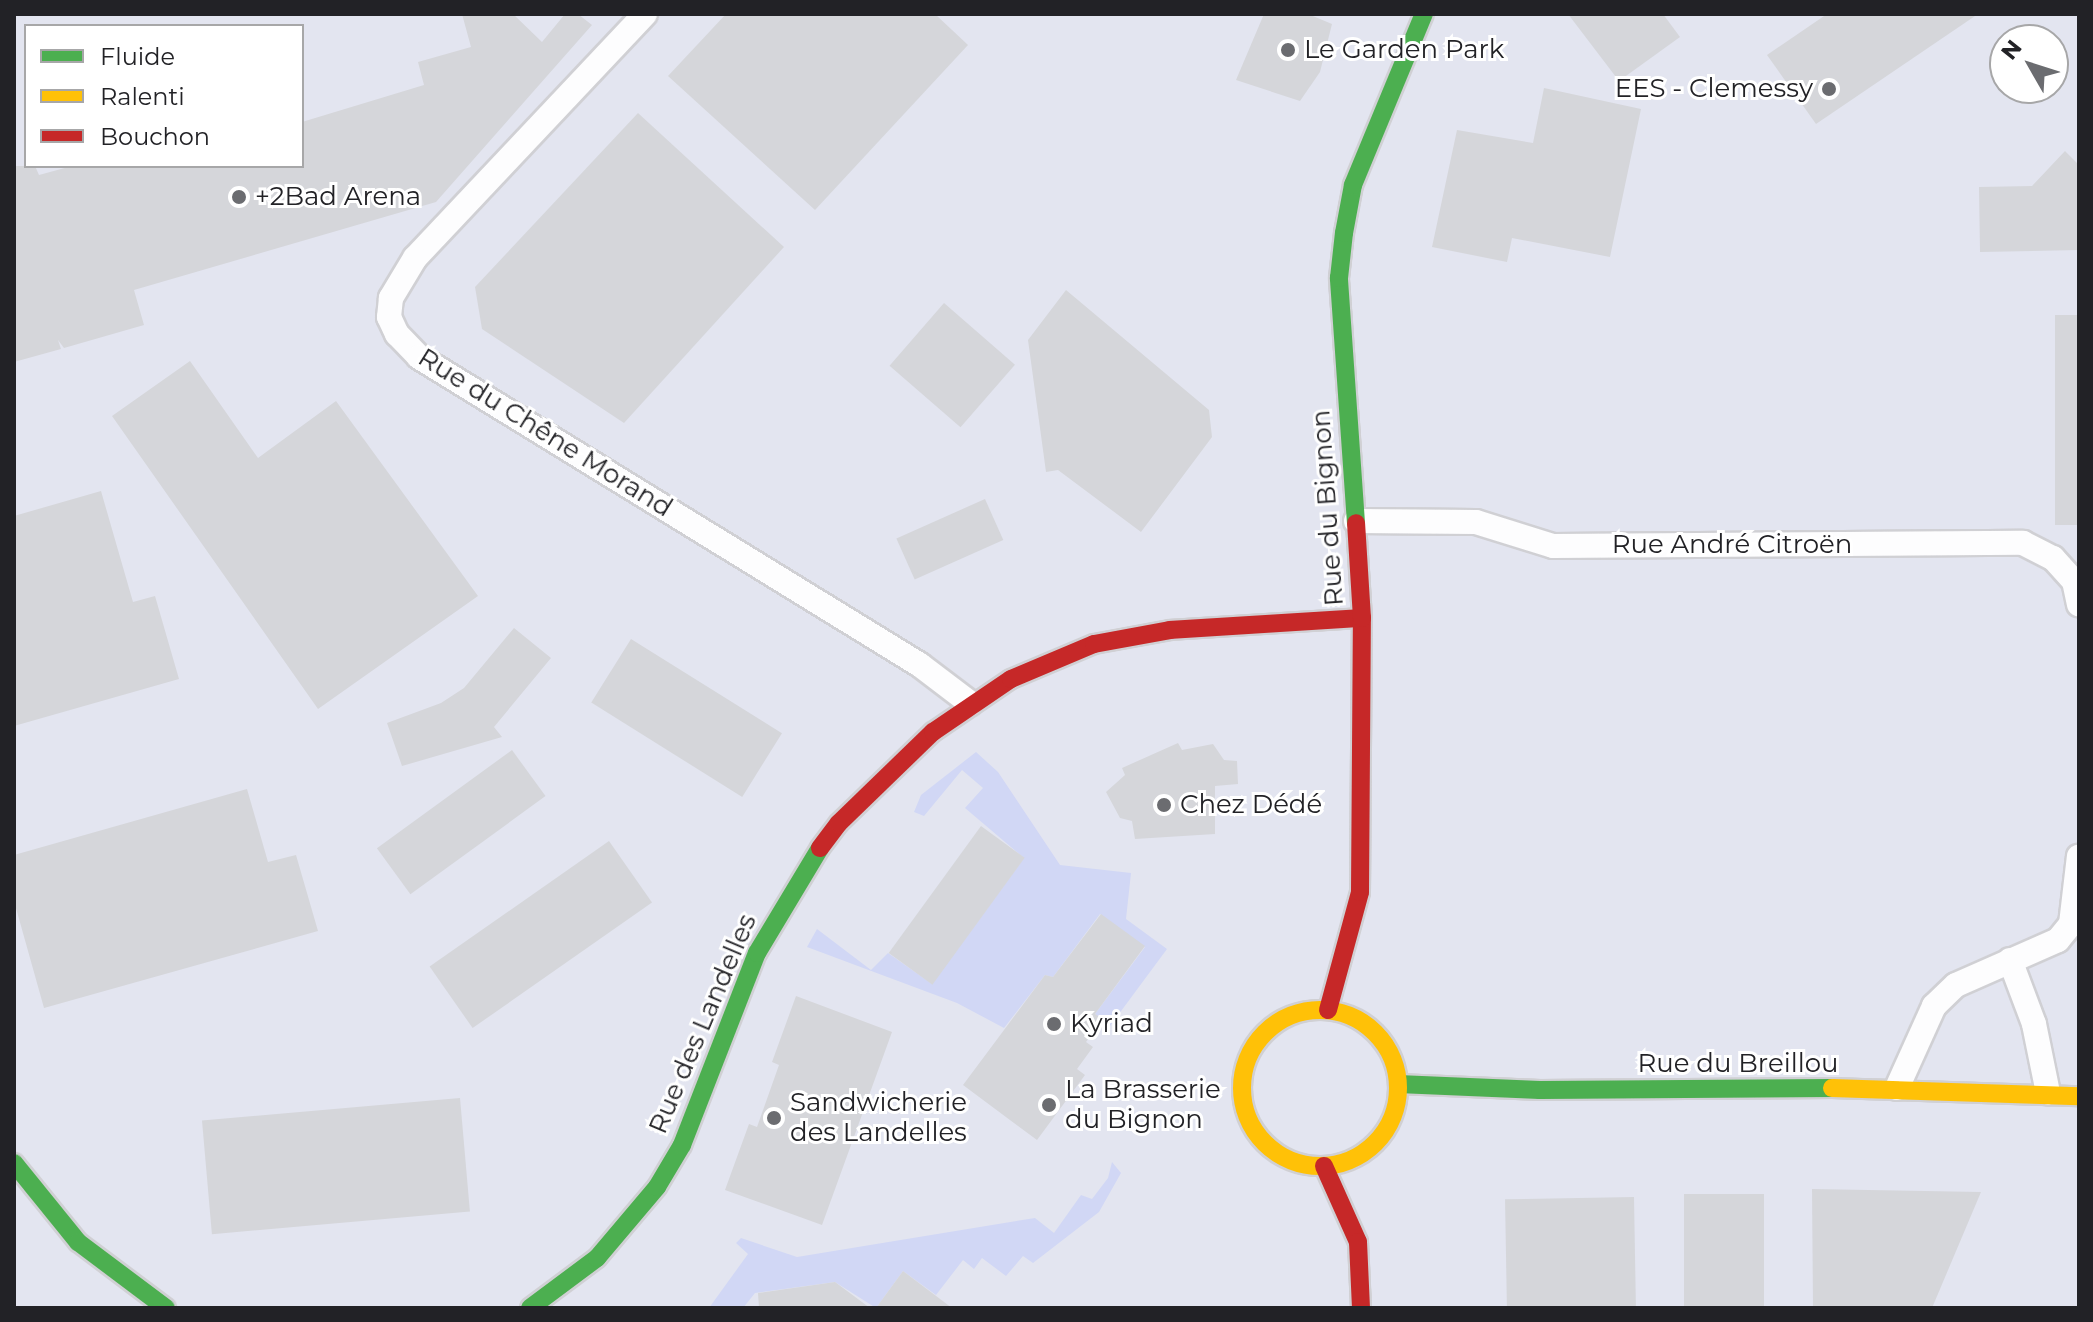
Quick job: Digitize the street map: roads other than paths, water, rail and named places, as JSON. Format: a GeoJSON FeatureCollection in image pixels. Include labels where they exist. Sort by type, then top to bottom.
{"type":"FeatureCollection","features":[{"type":"Feature","properties":{"kind":"street","name":"Rue du Chêne Morand"},"geometry":{"type":"LineString","coordinates":[[645,14],[415,258],[391,298],[389,317],[397,334],[419,357],[920,665],[970,703]]}},
{"type":"Feature","properties":{"kind":"street","name":"Rue du Bignon"},"geometry":{"type":"LineString","coordinates":[[1328,1010],[1360,892],[1362,618],[1339,278],[1353,185],[1424,14]]}},
{"type":"Feature","properties":{"kind":"street","name":"Rue André Citroën"},"geometry":{"type":"LineString","coordinates":[[1356,521],[1476,522],[1553,546],[2023,543],[2053,558],[2074,581],[2079,604]]}},
{"type":"Feature","properties":{"kind":"street","name":"Rue des Landelles"},"geometry":{"type":"LineString","coordinates":[[530,1308],[597,1258],[665,1175],[694,1116],[757,953],[816,852],[893,767],[970,703],[1047,661],[1136,634],[1362,618]]}},
{"type":"Feature","properties":{"kind":"street"},"geometry":{"type":"LineString","coordinates":[[1897,1088],[1934,1006],[1956,985],[2058,940],[2071,924],[2079,856]]}},
{"type":"Feature","properties":{"kind":"street"},"geometry":{"type":"LineString","coordinates":[[2010,960],[2025,993],[2048,1093]]}},
{"type":"Feature","properties":{"kind":"street"},"geometry":{"type":"LineString","coordinates":[[1328,1010],[1349,1016],[1376,1035],[1393,1062],[1398,1084],[1395,1108],[1369,1149],[1324,1166],[1278,1155],[1254,1129],[1242,1095],[1243,1073],[1265,1033],[1305,1011],[1328,1010]]}},
{"type":"Feature","properties":{"kind":"street","name":"Rue du Breillou"},"geometry":{"type":"LineString","coordinates":[[1398,1084],[1555,1090],[1897,1088],[2079,1096]]}},
{"type":"Feature","properties":{"kind":"street"},"geometry":{"type":"LineString","coordinates":[[14,1163],[78,1242],[122,1280],[166,1308]]}},
{"type":"Feature","properties":{"kind":"street"},"geometry":{"type":"LineString","coordinates":[[1324,1166],[1358,1242],[1361,1308]]}},
{"type":"Feature","properties":{"kind":"place","name":"Le Garden Park"},"geometry":{"type":"Point","coordinates":[1288,50]}},
{"type":"Feature","properties":{"kind":"place","name":"EES - Clemessy"},"geometry":{"type":"Point","coordinates":[1829,89]}},
{"type":"Feature","properties":{"kind":"place","name":"+2Bad Arena"},"geometry":{"type":"Point","coordinates":[239,197]}},
{"type":"Feature","properties":{"kind":"place","name":"Chez Dédé"},"geometry":{"type":"Point","coordinates":[1164,805]}},
{"type":"Feature","properties":{"kind":"place","name":"Kyriad"},"geometry":{"type":"Point","coordinates":[1054,1024]}},
{"type":"Feature","properties":{"kind":"place","name":"La Brasserie du Bignon"},"geometry":{"type":"Point","coordinates":[1049,1105]}},
{"type":"Feature","properties":{"kind":"place","name":"Sandwicherie des Landelles"},"geometry":{"type":"Point","coordinates":[774,1118]}}]}
